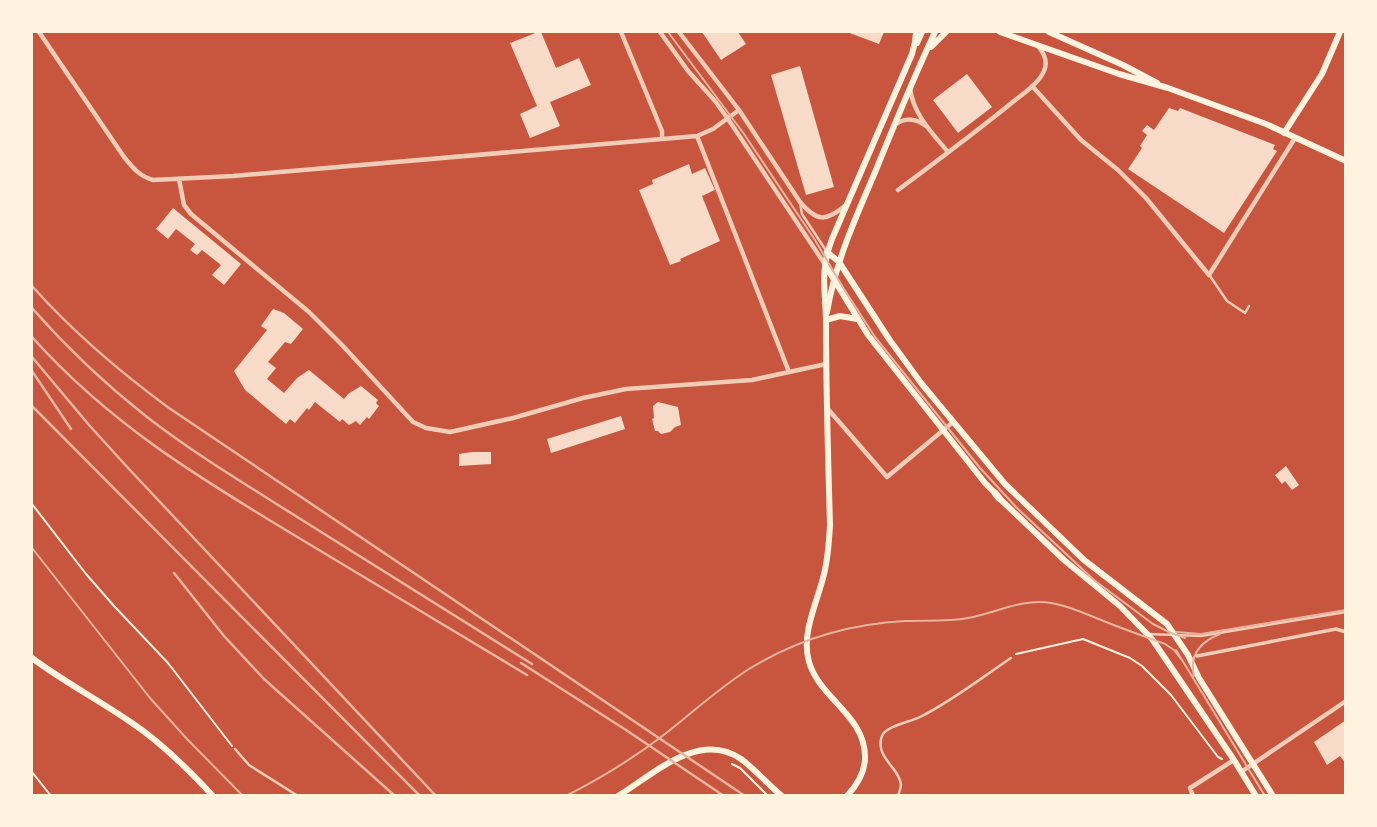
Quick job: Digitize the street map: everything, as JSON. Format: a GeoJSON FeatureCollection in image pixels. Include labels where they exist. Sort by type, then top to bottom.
{"type":"FeatureCollection","features":[{"type":"Feature","properties":{"kind":"main road"},"geometry":{"type":"LineString","coordinates":[[912,54],[916,32]]}},
{"type":"Feature","properties":{"kind":"main road"},"geometry":{"type":"LineString","coordinates":[[847,796],[864,769],[863,740],[851,720],[818,682],[809,664],[807,648],[809,626],[829,554],[824,263],[846,204],[922,32]]}},
{"type":"Feature","properties":{"kind":"main road"},"geometry":{"type":"LineString","coordinates":[[826,320],[845,244],[935,32]]}},
{"type":"Feature","properties":{"kind":"main road"},"geometry":{"type":"LineString","coordinates":[[922,60],[946,32]]}},
{"type":"Feature","properties":{"kind":"main road"},"geometry":{"type":"LineString","coordinates":[[1000,32],[1119,75],[1168,88],[1284,133],[1346,161]]}},
{"type":"Feature","properties":{"kind":"main road"},"geometry":{"type":"LineString","coordinates":[[1049,32],[1168,88]]}},
{"type":"Feature","properties":{"kind":"main road"},"geometry":{"type":"LineString","coordinates":[[1284,133],[1322,74],[1340,32]]}},
{"type":"Feature","properties":{"kind":"main road"},"geometry":{"type":"LineString","coordinates":[[827,252],[839,262],[888,339],[921,383],[1005,484],[1076,553],[1163,620],[1188,655],[1273,796]]}},
{"type":"Feature","properties":{"kind":"main road"},"geometry":{"type":"LineString","coordinates":[[824,263],[857,318],[942,432],[985,483],[1064,559],[1120,607],[1158,647],[1256,796]]}},
{"type":"Feature","properties":{"kind":"main road"},"geometry":{"type":"LineString","coordinates":[[826,320],[840,316],[857,318]]}},
{"type":"Feature","properties":{"kind":"main road"},"geometry":{"type":"LineString","coordinates":[[32,658],[163,746],[213,796]]}},
{"type":"Feature","properties":{"kind":"main road"},"geometry":{"type":"LineString","coordinates":[[618,796],[685,755],[712,749],[741,759],[782,796]]}},
{"type":"Feature","properties":{"kind":"street"},"geometry":{"type":"LineString","coordinates":[[39,32],[124,157],[136,172],[153,180],[233,176],[697,136],[713,129],[739,110]]}},
{"type":"Feature","properties":{"kind":"street"},"geometry":{"type":"LineString","coordinates":[[621,32],[662,131],[662,139]]}},
{"type":"Feature","properties":{"kind":"street"},"geometry":{"type":"LineString","coordinates":[[660,32],[728,119],[824,263]]}},
{"type":"Feature","properties":{"kind":"street"},"geometry":{"type":"LineString","coordinates":[[678,32],[739,110],[800,202],[811,214],[818,218],[832,215],[846,204]]}},
{"type":"Feature","properties":{"kind":"street"},"geometry":{"type":"LineString","coordinates":[[898,190],[1032,86],[1045,69],[1044,56],[1036,45]]}},
{"type":"Feature","properties":{"kind":"street"},"geometry":{"type":"LineString","coordinates":[[910,86],[913,103],[948,152]]}},
{"type":"Feature","properties":{"kind":"street"},"geometry":{"type":"LineString","coordinates":[[1032,86],[1081,141],[1124,175],[1146,198],[1209,275],[1295,138]]}},
{"type":"Feature","properties":{"kind":"street"},"geometry":{"type":"LineString","coordinates":[[894,126],[900,121],[911,120],[918,121],[929,129]]}},
{"type":"Feature","properties":{"kind":"street"},"geometry":{"type":"LineString","coordinates":[[697,136],[789,372]]}},
{"type":"Feature","properties":{"kind":"street"},"geometry":{"type":"LineString","coordinates":[[179,179],[184,205],[191,214],[309,312],[412,422],[426,428],[450,432],[626,389],[752,380],[826,364]]}},
{"type":"Feature","properties":{"kind":"street"},"geometry":{"type":"LineString","coordinates":[[827,407],[887,477],[953,422]]}},
{"type":"Feature","properties":{"kind":"street"},"geometry":{"type":"LineString","coordinates":[[1197,656],[1336,629],[1346,632]]}},
{"type":"Feature","properties":{"kind":"street"},"geometry":{"type":"LineString","coordinates":[[1241,772],[1346,701]]}},
{"type":"Feature","properties":{"kind":"street"},"geometry":{"type":"LineString","coordinates":[[1193,796],[1190,788],[1231,761]]}},
{"type":"Feature","properties":{"kind":"lane"},"geometry":{"type":"LineString","coordinates":[[800,202],[803,214],[827,252]]}},
{"type":"Feature","properties":{"kind":"lane"},"geometry":{"type":"LineString","coordinates":[[1209,275],[1227,301],[1245,313],[1249,306]]}},
{"type":"Feature","properties":{"kind":"lane"},"geometry":{"type":"LineString","coordinates":[[1146,634],[1201,636],[1346,612]]}},
{"type":"Feature","properties":{"kind":"lane"},"geometry":{"type":"LineString","coordinates":[[898,796],[901,785],[898,776],[887,763],[881,748],[881,737],[886,730],[916,719],[940,706],[1011,658]]}},
{"type":"Feature","properties":{"kind":"lane"},"geometry":{"type":"LineString","coordinates":[[235,749],[249,765],[298,796]]}},
{"type":"Feature","properties":{"kind":"path"},"geometry":{"type":"LineString","coordinates":[[32,504],[86,574],[168,663],[235,749]]}},
{"type":"Feature","properties":{"kind":"path"},"geometry":{"type":"LineString","coordinates":[[1011,658],[1018,653],[1083,639],[1130,657],[1168,692],[1218,757],[1231,761]]}},
{"type":"Feature","properties":{"kind":"path"},"geometry":{"type":"LineString","coordinates":[[729,762],[740,768],[768,796]]}},
{"type":"Feature","properties":{"kind":"path"},"geometry":{"type":"LineString","coordinates":[[32,772],[51,796]]}},
{"type":"Feature","properties":{"kind":"building"},"geometry":{"type":"Polygon","coordinates":[[[541,32],[556,68],[579,58],[591,85],[550,102],[560,126],[530,138],[520,114],[537,106],[510,43],[541,32]]]}},
{"type":"Feature","properties":{"kind":"building"},"geometry":{"type":"Polygon","coordinates":[[[702,32],[738,32],[746,44],[721,60],[702,32]]]}},
{"type":"Feature","properties":{"kind":"building"},"geometry":{"type":"Polygon","coordinates":[[[847,32],[884,32],[879,44],[847,32]]]}},
{"type":"Feature","properties":{"kind":"building"},"geometry":{"type":"Polygon","coordinates":[[[800,66],[834,187],[806,195],[771,75],[800,66]]]}},
{"type":"Feature","properties":{"kind":"building"},"geometry":{"type":"Polygon","coordinates":[[[967,74],[992,107],[958,133],[933,100],[967,74]]]}},
{"type":"Feature","properties":{"kind":"building"},"geometry":{"type":"Polygon","coordinates":[[[1169,108],[1178,111],[1180,108],[1275,145],[1273,149],[1277,151],[1224,233],[1128,169],[1147,135],[1142,131],[1147,125],[1154,130],[1169,108]]]}},
{"type":"Feature","properties":{"kind":"building"},"geometry":{"type":"Polygon","coordinates":[[[689,164],[692,174],[705,168],[715,190],[702,196],[720,241],[670,265],[639,190],[653,184],[652,180],[689,164]]]}},
{"type":"Feature","properties":{"kind":"building"},"geometry":{"type":"Polygon","coordinates":[[[173,208],[241,264],[224,285],[212,275],[221,265],[202,250],[197,255],[190,250],[195,244],[176,229],[168,239],[156,229],[173,208]]]}},
{"type":"Feature","properties":{"kind":"building"},"geometry":{"type":"Polygon","coordinates":[[[273,309],[284,313],[303,329],[291,344],[285,342],[268,362],[276,368],[267,379],[284,393],[297,378],[309,370],[344,399],[361,386],[378,400],[376,403],[379,406],[369,419],[367,417],[360,425],[356,421],[349,425],[342,419],[340,422],[315,402],[295,423],[290,419],[286,424],[245,390],[234,371],[267,330],[261,326],[273,309]]]}},
{"type":"Feature","properties":{"kind":"building"},"geometry":{"type":"Polygon","coordinates":[[[658,402],[678,407],[681,425],[670,432],[661,434],[655,431],[653,406],[658,402]]]}},
{"type":"Feature","properties":{"kind":"building"},"geometry":{"type":"Polygon","coordinates":[[[621,416],[625,429],[551,453],[547,439],[621,416]]]}},
{"type":"Feature","properties":{"kind":"building"},"geometry":{"type":"Polygon","coordinates":[[[491,452],[491,464],[459,466],[459,454],[491,452]]]}},
{"type":"Feature","properties":{"kind":"building"},"geometry":{"type":"Polygon","coordinates":[[[1286,466],[1299,485],[1292,490],[1285,481],[1282,484],[1275,475],[1286,466]]]}},
{"type":"Feature","properties":{"kind":"building"},"geometry":{"type":"Polygon","coordinates":[[[1346,720],[1346,764],[1340,756],[1327,765],[1314,742],[1346,720]]]}},
{"type":"Feature","properties":{"kind":"tram line"},"geometry":{"type":"LineString","coordinates":[[668,32],[744,134],[815,240],[875,337],[980,468],[1017,508],[1094,580],[1153,624],[1185,638]]}},
{"type":"Feature","properties":{"kind":"tram line"},"geometry":{"type":"LineString","coordinates":[[32,548],[150,698],[243,796]]}},
{"type":"Feature","properties":{"kind":"tram line"},"geometry":{"type":"LineString","coordinates":[[566,796],[641,751],[749,669],[804,642],[843,630],[905,621],[960,619],[1019,604],[1040,602],[1072,608],[1165,644],[1181,659]]}},
{"type":"Feature","properties":{"kind":"tram line"},"geometry":{"type":"LineString","coordinates":[[1176,632],[1201,634],[1346,610]]}},
{"type":"Feature","properties":{"kind":"tram line"},"geometry":{"type":"LineString","coordinates":[[1194,676],[1193,662],[1198,650],[1220,634]]}},
{"type":"Feature","properties":{"kind":"tram line"},"geometry":{"type":"LineString","coordinates":[[1176,650],[1265,796]]}},
{"type":"Feature","properties":{"kind":"railway"},"geometry":{"type":"LineString","coordinates":[[32,286],[97,351],[169,408],[745,796]]}},
{"type":"Feature","properties":{"kind":"railway"},"geometry":{"type":"LineString","coordinates":[[32,308],[101,379],[166,431],[243,483],[532,664]]}},
{"type":"Feature","properties":{"kind":"railway"},"geometry":{"type":"LineString","coordinates":[[32,337],[92,396],[188,469],[527,675]]}},
{"type":"Feature","properties":{"kind":"railway"},"geometry":{"type":"LineString","coordinates":[[32,357],[129,469],[436,796]]}},
{"type":"Feature","properties":{"kind":"railway"},"geometry":{"type":"LineString","coordinates":[[32,371],[71,429]]}},
{"type":"Feature","properties":{"kind":"railway"},"geometry":{"type":"LineString","coordinates":[[32,406],[420,796]]}},
{"type":"Feature","properties":{"kind":"railway"},"geometry":{"type":"LineString","coordinates":[[174,573],[224,636],[264,679],[395,796]]}},
{"type":"Feature","properties":{"kind":"railway"},"geometry":{"type":"LineString","coordinates":[[521,663],[724,796]]}}]}
